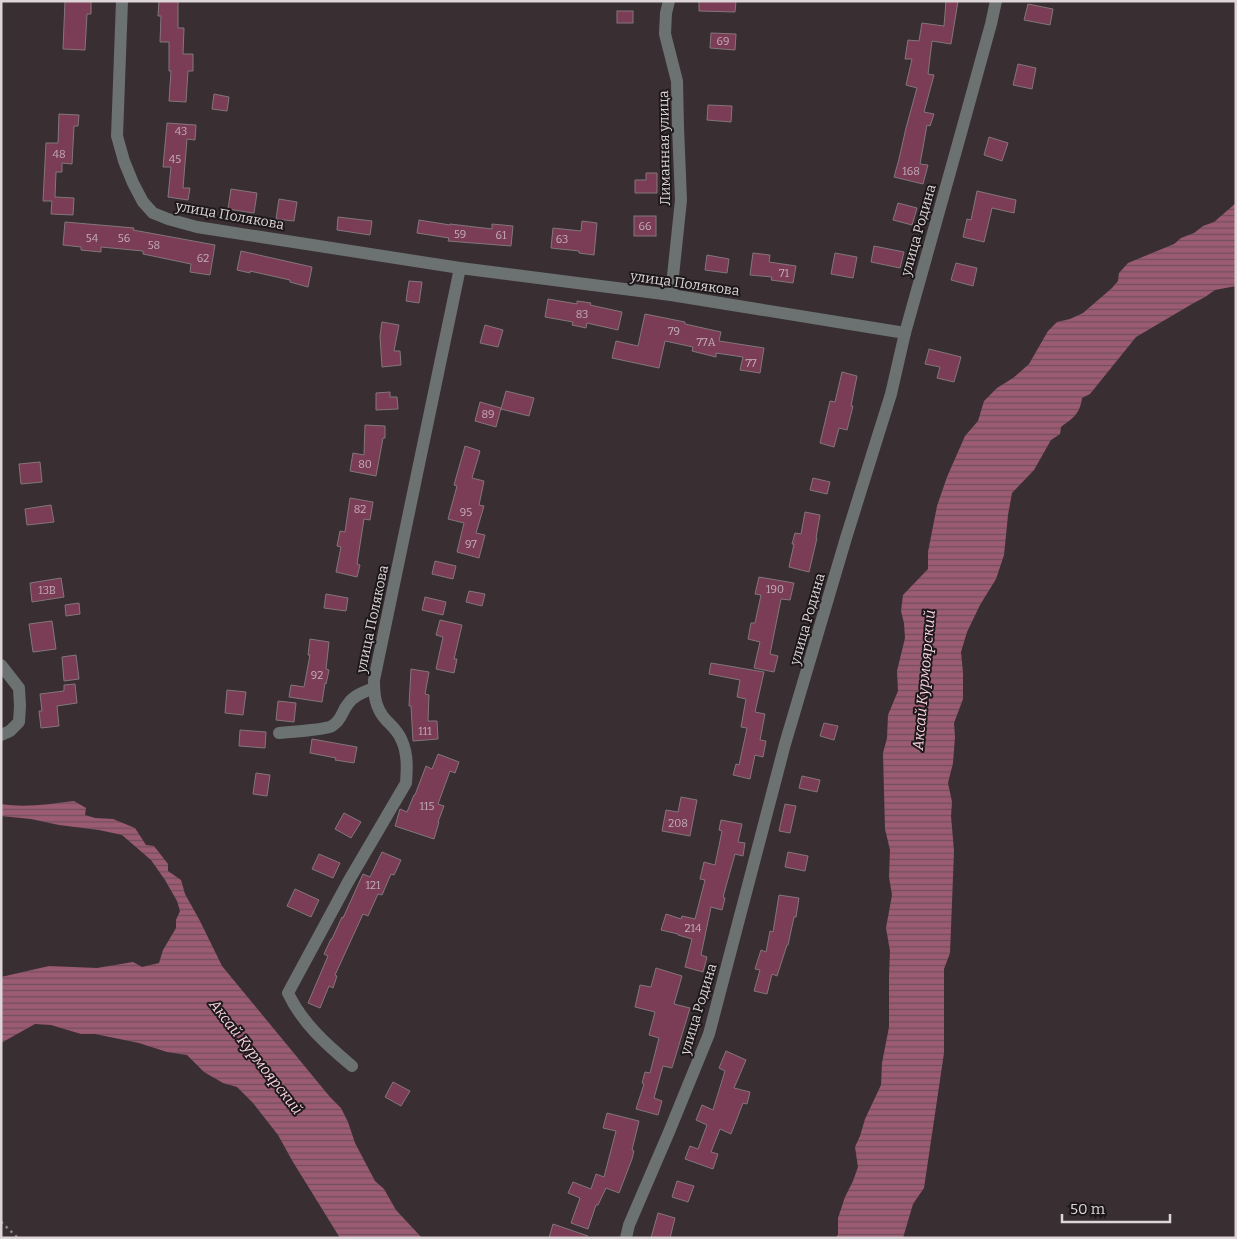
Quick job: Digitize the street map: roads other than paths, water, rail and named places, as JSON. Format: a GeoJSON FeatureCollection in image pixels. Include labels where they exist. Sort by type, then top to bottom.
{"type":"FeatureCollection","features":[{"type":"Feature","properties":{"kind":"street","name":"улица Полякова"},"geometry":{"type":"LineString","coordinates":[[122,1],[117,136],[133,183],[143,202],[153,213],[198,227],[460,268],[672,296],[905,333]]}},
{"type":"Feature","properties":{"kind":"street","name":"Лиманная улица"},"geometry":{"type":"LineString","coordinates":[[669,1],[666,13],[665,34],[677,81],[681,200],[672,296]]}},
{"type":"Feature","properties":{"kind":"street","name":"улица Родина"},"geometry":{"type":"LineString","coordinates":[[626,1238],[629,1225],[709,1034],[785,744],[891,394],[905,333],[974,88],[996,1]]}},
{"type":"Feature","properties":{"kind":"street","name":"улица Полякова"},"geometry":{"type":"LineString","coordinates":[[352,1066],[325,1043],[294,1006],[288,993],[348,882],[406,783],[406,754],[402,740],[377,708],[374,680],[460,268]]}},
{"type":"Feature","properties":{"kind":"street"},"geometry":{"type":"LineString","coordinates":[[1,665],[19,688],[20,706],[18,722],[10,731],[1,735]]}},
{"type":"Feature","properties":{"kind":"street"},"geometry":{"type":"LineString","coordinates":[[279,733],[331,727],[341,718],[349,702],[358,695],[374,688]]}},
{"type":"Feature","properties":{"kind":"water","name":"Аксай Курмоярский"},"geometry":{"type":"Polygon","coordinates":[[[1236,203],[1236,286],[1215,290],[1136,337],[1090,394],[1082,398],[1080,408],[1075,415],[1061,427],[1060,434],[1051,440],[1034,470],[1012,493],[1004,555],[996,579],[980,605],[967,632],[961,652],[963,699],[954,723],[953,763],[948,783],[952,802],[951,816],[954,851],[950,953],[944,969],[944,1053],[924,1188],[913,1204],[903,1238],[836,1238],[838,1234],[838,1218],[858,1167],[855,1147],[865,1119],[881,1085],[882,1063],[889,1027],[890,951],[886,928],[892,895],[889,877],[890,850],[885,829],[883,753],[887,738],[888,715],[898,691],[897,671],[905,638],[901,611],[903,595],[928,569],[928,552],[937,506],[947,477],[965,436],[978,421],[984,401],[997,388],[1013,378],[1029,364],[1048,331],[1057,322],[1083,313],[1112,288],[1118,281],[1119,273],[1128,263],[1174,244],[1181,238],[1214,222],[1236,203]]]}},
{"type":"Feature","properties":{"kind":"water","name":"Аксай Курмоярский"},"geometry":{"type":"Polygon","coordinates":[[[74,801],[86,808],[85,815],[95,818],[113,819],[135,828],[146,845],[154,846],[168,864],[168,871],[181,880],[185,894],[222,966],[341,1108],[355,1143],[375,1181],[384,1189],[396,1210],[422,1238],[340,1238],[278,1135],[253,1103],[237,1087],[223,1083],[204,1072],[187,1055],[167,1052],[139,1043],[95,1034],[81,1034],[51,1025],[35,1024],[1,1043],[1,977],[49,966],[97,968],[133,962],[142,967],[159,963],[163,950],[176,928],[176,920],[180,911],[177,901],[165,880],[151,860],[122,835],[31,819],[1,816],[1,804],[28,806],[74,801]]]}}]}
